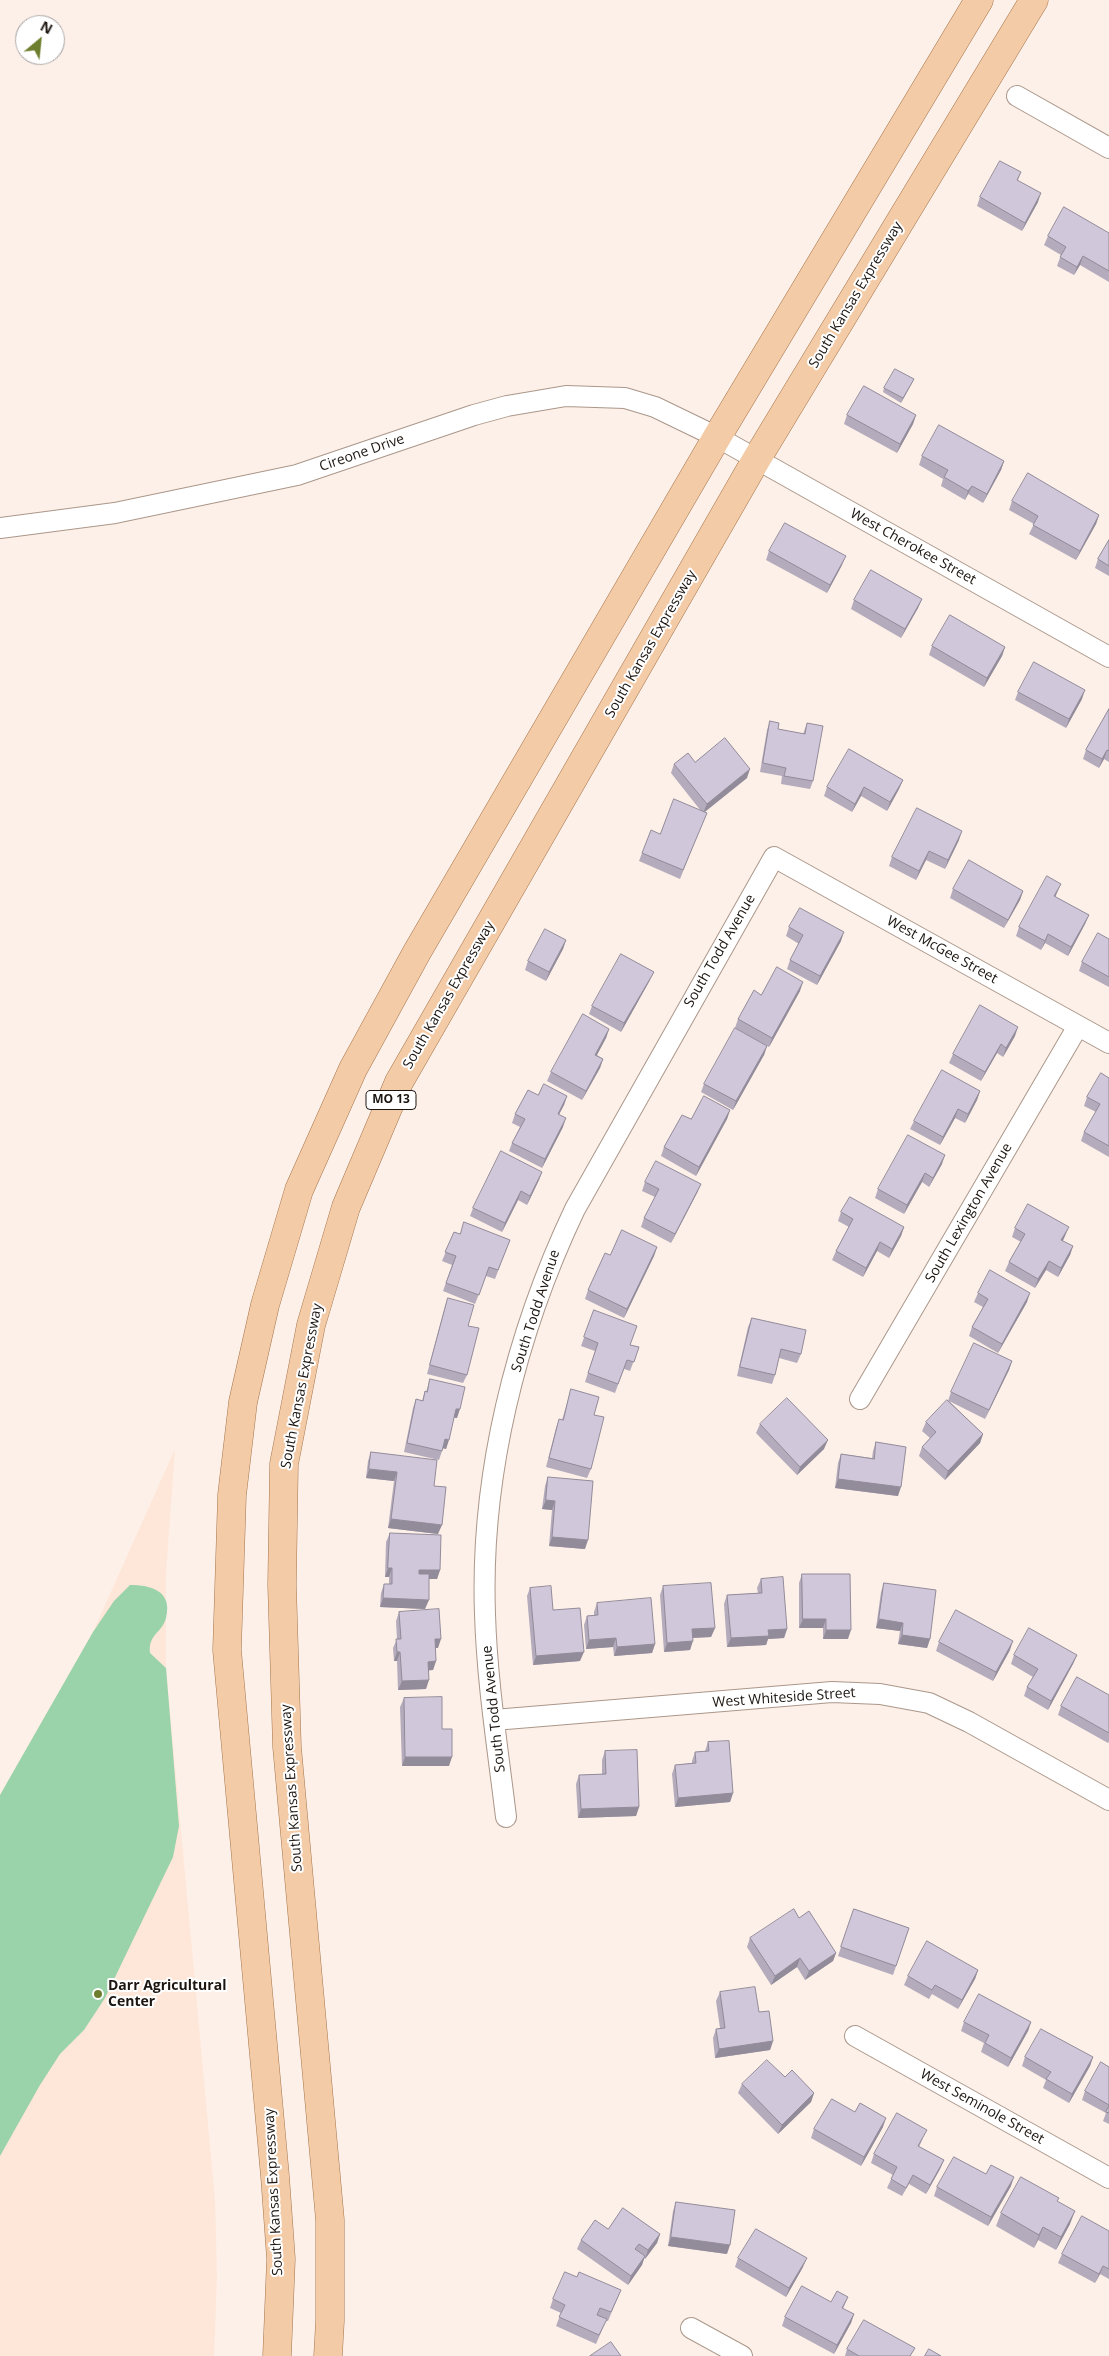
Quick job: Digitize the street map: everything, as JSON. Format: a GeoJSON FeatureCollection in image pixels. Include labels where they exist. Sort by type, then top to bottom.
{"type":"FeatureCollection","features":[{"type":"Feature","properties":{"kind":"main road","name":"South Kansas Expressway"},"geometry":{"type":"LineString","coordinates":[[276,2356],[281,2259],[227,1650],[232,1495],[243,1402],[266,1305],[299,1190],[353,1070],[417,952],[717,437],[979,0]]}},
{"type":"Feature","properties":{"kind":"main road","name":"South Kansas Expressway"},"geometry":{"type":"LineString","coordinates":[[328,2356],[330,2220],[287,1747],[282,1585],[284,1464],[311,1325],[346,1207],[399,1082],[756,460],[1034,0]]}},
{"type":"Feature","properties":{"kind":"street"},"geometry":{"type":"LineString","coordinates":[[1017,96],[1109,148]]}},
{"type":"Feature","properties":{"kind":"street","name":"Cireone Drive"},"geometry":{"type":"LineString","coordinates":[[0,528],[115,513],[298,475],[474,415],[507,406],[566,396],[624,398],[655,407],[717,437]]}},
{"type":"Feature","properties":{"kind":"street","name":"West Cherokee Street"},"geometry":{"type":"LineString","coordinates":[[717,437],[1109,657]]}},
{"type":"Feature","properties":{"kind":"street","name":"West McGee Street"},"geometry":{"type":"LineString","coordinates":[[774,857],[1109,1044]]}},
{"type":"Feature","properties":{"kind":"street","name":"South Todd Avenue"},"geometry":{"type":"LineString","coordinates":[[506,1817],[494,1720],[484,1612],[486,1538],[503,1422],[538,1297],[553,1255],[598,1163],[774,857]]}},
{"type":"Feature","properties":{"kind":"street","name":"South Lexington Avenue"},"geometry":{"type":"LineString","coordinates":[[860,1399],[1078,1026]]}},
{"type":"Feature","properties":{"kind":"street","name":"West Whiteside Street"},"geometry":{"type":"LineString","coordinates":[[494,1720],[832,1692],[880,1694],[929,1703],[968,1722],[1109,1800]]}},
{"type":"Feature","properties":{"kind":"street","name":"West Seminole Street"},"geometry":{"type":"LineString","coordinates":[[855,2036],[1109,2178]]}},
{"type":"Feature","properties":{"kind":"street"},"geometry":{"type":"LineString","coordinates":[[691,2328],[742,2356]]}},
{"type":"Feature","properties":{"kind":"shaded area","name":"Darr Agricultural Center"},"geometry":{"type":"Polygon","coordinates":[[[175,1449],[166,1573],[166,1668],[215,2200],[217,2277],[214,2356],[0,2356],[0,1795],[93,1632],[175,1449]]]}},
{"type":"Feature","properties":{"kind":"green space"},"geometry":{"type":"Polygon","coordinates":[[[130,1585],[152,1588],[158,1591],[166,1601],[166,1618],[151,1642],[150,1653],[166,1668],[179,1826],[173,1857],[105,1998],[84,2030],[60,2054],[40,2085],[0,2156],[0,1795],[93,1632],[114,1601],[130,1585]]]}},
{"type":"Feature","properties":{"kind":"building"},"geometry":{"type":"Polygon","coordinates":[[[1000,161],[1021,172],[1017,180],[1041,193],[1025,223],[980,197],[1000,161]]]}},
{"type":"Feature","properties":{"kind":"building"},"geometry":{"type":"Polygon","coordinates":[[[1064,207],[1109,233],[1109,271],[1083,256],[1077,267],[1060,257],[1066,247],[1048,236],[1064,207]]]}},
{"type":"Feature","properties":{"kind":"building"},"geometry":{"type":"Polygon","coordinates":[[[895,369],[914,379],[903,398],[884,388],[895,369]]]}},
{"type":"Feature","properties":{"kind":"building"},"geometry":{"type":"Polygon","coordinates":[[[864,386],[916,415],[900,444],[847,415],[864,386]]]}},
{"type":"Feature","properties":{"kind":"building"},"geometry":{"type":"Polygon","coordinates":[[[939,425],[1004,461],[987,494],[972,486],[968,491],[944,477],[948,470],[922,456],[939,425]]]}},
{"type":"Feature","properties":{"kind":"building"},"geometry":{"type":"Polygon","coordinates":[[[1028,473],[1099,515],[1080,551],[1033,525],[1038,516],[1012,501],[1028,473]]]}},
{"type":"Feature","properties":{"kind":"building"},"geometry":{"type":"Polygon","coordinates":[[[785,523],[846,556],[830,585],[769,551],[785,523]]]}},
{"type":"Feature","properties":{"kind":"building"},"geometry":{"type":"Polygon","coordinates":[[[1109,540],[1109,566],[1098,559],[1109,540]]]}},
{"type":"Feature","properties":{"kind":"building"},"geometry":{"type":"Polygon","coordinates":[[[871,570],[922,599],[905,629],[854,600],[871,570]]]}},
{"type":"Feature","properties":{"kind":"building"},"geometry":{"type":"Polygon","coordinates":[[[950,615],[1005,647],[987,678],[932,646],[950,615]]]}},
{"type":"Feature","properties":{"kind":"building"},"geometry":{"type":"Polygon","coordinates":[[[1034,662],[1085,690],[1069,719],[1018,692],[1034,662]]]}},
{"type":"Feature","properties":{"kind":"building"},"geometry":{"type":"Polygon","coordinates":[[[1109,709],[1109,751],[1107,750],[1102,759],[1086,750],[1109,709]]]}},
{"type":"Feature","properties":{"kind":"building"},"geometry":{"type":"Polygon","coordinates":[[[770,721],[779,723],[778,729],[805,734],[807,723],[823,726],[813,781],[784,776],[786,768],[763,763],[770,721]]]}},
{"type":"Feature","properties":{"kind":"building"},"geometry":{"type":"Polygon","coordinates":[[[725,738],[750,769],[707,804],[674,764],[688,753],[695,762],[725,738]]]}},
{"type":"Feature","properties":{"kind":"building"},"geometry":{"type":"Polygon","coordinates":[[[849,749],[903,780],[890,802],[864,787],[855,804],[827,787],[849,749]]]}},
{"type":"Feature","properties":{"kind":"building"},"geometry":{"type":"Polygon","coordinates":[[[674,799],[707,813],[683,870],[642,853],[651,830],[660,834],[674,799]]]}},
{"type":"Feature","properties":{"kind":"building"},"geometry":{"type":"Polygon","coordinates":[[[917,808],[962,831],[948,860],[929,851],[919,871],[892,857],[917,808]]]}},
{"type":"Feature","properties":{"kind":"building"},"geometry":{"type":"Polygon","coordinates":[[[969,860],[1023,891],[1008,920],[953,889],[969,860]]]}},
{"type":"Feature","properties":{"kind":"building"},"geometry":{"type":"Polygon","coordinates":[[[1047,876],[1061,884],[1054,896],[1089,915],[1071,947],[1048,934],[1045,941],[1019,927],[1047,876]]]}},
{"type":"Feature","properties":{"kind":"building"},"geometry":{"type":"Polygon","coordinates":[[[800,908],[844,932],[820,976],[790,960],[803,935],[789,927],[800,908]]]}},
{"type":"Feature","properties":{"kind":"building"},"geometry":{"type":"Polygon","coordinates":[[[545,929],[566,940],[549,972],[528,961],[545,929]]]}},
{"type":"Feature","properties":{"kind":"building"},"geometry":{"type":"Polygon","coordinates":[[[1098,933],[1109,939],[1109,977],[1082,962],[1098,933]]]}},
{"type":"Feature","properties":{"kind":"building"},"geometry":{"type":"Polygon","coordinates":[[[621,954],[654,972],[624,1023],[592,1006],[621,954]]]}},
{"type":"Feature","properties":{"kind":"building"},"geometry":{"type":"Polygon","coordinates":[[[777,967],[803,982],[772,1038],[738,1019],[754,990],[761,995],[777,967]]]}},
{"type":"Feature","properties":{"kind":"building"},"geometry":{"type":"Polygon","coordinates":[[[980,1005],[1018,1027],[1006,1048],[1001,1044],[985,1072],[953,1054],[980,1005]]]}},
{"type":"Feature","properties":{"kind":"building"},"geometry":{"type":"Polygon","coordinates":[[[583,1014],[609,1029],[595,1055],[603,1059],[586,1091],[551,1072],[583,1014]]]}},
{"type":"Feature","properties":{"kind":"building"},"geometry":{"type":"Polygon","coordinates":[[[735,1028],[767,1046],[736,1101],[704,1084],[735,1028]]]}},
{"type":"Feature","properties":{"kind":"building"},"geometry":{"type":"Polygon","coordinates":[[[942,1070],[980,1091],[968,1114],[958,1109],[943,1137],[914,1121],[942,1070]]]}},
{"type":"Feature","properties":{"kind":"building"},"geometry":{"type":"Polygon","coordinates":[[[1101,1073],[1109,1078],[1109,1146],[1084,1132],[1100,1104],[1087,1097],[1101,1073]]]}},
{"type":"Feature","properties":{"kind":"building"},"geometry":{"type":"Polygon","coordinates":[[[544,1084],[567,1096],[558,1114],[566,1118],[545,1159],[512,1143],[525,1119],[515,1114],[528,1090],[538,1095],[544,1084]]]}},
{"type":"Feature","properties":{"kind":"building"},"geometry":{"type":"Polygon","coordinates":[[[704,1096],[730,1110],[699,1167],[664,1147],[682,1115],[691,1119],[704,1096]]]}},
{"type":"Feature","properties":{"kind":"building"},"geometry":{"type":"Polygon","coordinates":[[[908,1135],[945,1155],[933,1178],[925,1173],[907,1205],[878,1189],[908,1135]]]}},
{"type":"Feature","properties":{"kind":"building"},"geometry":{"type":"Polygon","coordinates":[[[501,1151],[542,1172],[530,1196],[521,1191],[505,1223],[473,1208],[501,1151]]]}},
{"type":"Feature","properties":{"kind":"building"},"geometry":{"type":"Polygon","coordinates":[[[656,1161],[701,1184],[675,1234],[644,1218],[659,1189],[645,1182],[656,1161]]]}},
{"type":"Feature","properties":{"kind":"building"},"geometry":{"type":"Polygon","coordinates":[[[850,1197],[904,1227],[892,1249],[880,1242],[866,1268],[836,1251],[853,1219],[841,1212],[850,1197]]]}},
{"type":"Feature","properties":{"kind":"building"},"geometry":{"type":"Polygon","coordinates":[[[1028,1204],[1069,1227],[1061,1240],[1073,1246],[1061,1268],[1049,1261],[1038,1279],[1009,1262],[1025,1234],[1015,1228],[1028,1204]]]}},
{"type":"Feature","properties":{"kind":"building"},"geometry":{"type":"Polygon","coordinates":[[[464,1222],[510,1240],[498,1270],[489,1267],[479,1295],[446,1283],[456,1256],[445,1252],[454,1232],[460,1234],[464,1222]]]}},
{"type":"Feature","properties":{"kind":"building"},"geometry":{"type":"Polygon","coordinates":[[[622,1230],[657,1247],[627,1309],[588,1290],[605,1253],[610,1255],[622,1230]]]}},
{"type":"Feature","properties":{"kind":"building"},"geometry":{"type":"Polygon","coordinates":[[[990,1270],[1030,1293],[1002,1344],[972,1327],[988,1299],[978,1293],[990,1270]]]}},
{"type":"Feature","properties":{"kind":"building"},"geometry":{"type":"Polygon","coordinates":[[[448,1298],[474,1305],[468,1326],[479,1328],[467,1375],[430,1365],[448,1298]]]}},
{"type":"Feature","properties":{"kind":"building"},"geometry":{"type":"Polygon","coordinates":[[[594,1310],[637,1326],[630,1345],[639,1347],[634,1362],[627,1360],[618,1384],[588,1373],[598,1343],[584,1337],[594,1310]]]}},
{"type":"Feature","properties":{"kind":"building"},"geometry":{"type":"Polygon","coordinates":[[[752,1318],[806,1330],[801,1354],[781,1349],[775,1375],[740,1367],[752,1318]]]}},
{"type":"Feature","properties":{"kind":"building"},"geometry":{"type":"Polygon","coordinates":[[[974,1343],[1012,1361],[989,1410],[951,1392],[974,1343]]]}},
{"type":"Feature","properties":{"kind":"building"},"geometry":{"type":"Polygon","coordinates":[[[430,1379],[465,1387],[460,1409],[456,1409],[449,1440],[445,1439],[442,1451],[407,1443],[416,1399],[423,1401],[430,1379]]]}},
{"type":"Feature","properties":{"kind":"building"},"geometry":{"type":"Polygon","coordinates":[[[571,1389],[599,1397],[594,1415],[604,1417],[591,1469],[549,1458],[559,1419],[563,1420],[571,1389]]]}},
{"type":"Feature","properties":{"kind":"building"},"geometry":{"type":"Polygon","coordinates":[[[787,1398],[828,1440],[800,1467],[760,1424],[787,1398]]]}},
{"type":"Feature","properties":{"kind":"building"},"geometry":{"type":"Polygon","coordinates":[[[947,1400],[983,1434],[948,1471],[922,1447],[936,1432],[926,1422],[947,1400]]]}},
{"type":"Feature","properties":{"kind":"building"},"geometry":{"type":"Polygon","coordinates":[[[876,1442],[906,1447],[901,1487],[838,1479],[841,1454],[874,1459],[876,1442]]]}},
{"type":"Feature","properties":{"kind":"building"},"geometry":{"type":"Polygon","coordinates":[[[371,1452],[437,1460],[434,1486],[446,1487],[442,1525],[391,1519],[397,1472],[369,1469],[371,1452]]]}},
{"type":"Feature","properties":{"kind":"building"},"geometry":{"type":"Polygon","coordinates":[[[548,1477],[593,1481],[588,1540],[552,1537],[555,1501],[546,1500],[548,1477]]]}},
{"type":"Feature","properties":{"kind":"building"},"geometry":{"type":"Polygon","coordinates":[[[390,1533],[441,1535],[440,1570],[419,1570],[419,1574],[429,1574],[429,1600],[383,1598],[384,1584],[392,1584],[392,1568],[388,1568],[390,1533]]]}},
{"type":"Feature","properties":{"kind":"building"},"geometry":{"type":"Polygon","coordinates":[[[802,1574],[850,1574],[851,1630],[826,1630],[826,1619],[803,1619],[802,1574]]]}},
{"type":"Feature","properties":{"kind":"building"},"geometry":{"type":"Polygon","coordinates":[[[783,1577],[787,1629],[768,1630],[769,1636],[731,1638],[727,1595],[762,1593],[761,1579],[783,1577]]]}},
{"type":"Feature","properties":{"kind":"building"},"geometry":{"type":"Polygon","coordinates":[[[711,1583],[715,1628],[692,1629],[693,1641],[667,1643],[663,1586],[711,1583]]]}},
{"type":"Feature","properties":{"kind":"building"},"geometry":{"type":"Polygon","coordinates":[[[884,1583],[936,1590],[930,1639],[902,1635],[903,1623],[879,1619],[884,1583]]]}},
{"type":"Feature","properties":{"kind":"building"},"geometry":{"type":"Polygon","coordinates":[[[551,1586],[553,1610],[580,1608],[584,1652],[536,1656],[530,1588],[551,1586]]]}},
{"type":"Feature","properties":{"kind":"building"},"geometry":{"type":"Polygon","coordinates":[[[651,1598],[655,1644],[617,1647],[616,1638],[589,1640],[587,1616],[598,1615],[597,1603],[651,1598]]]}},
{"type":"Feature","properties":{"kind":"building"},"geometry":{"type":"Polygon","coordinates":[[[439,1609],[441,1639],[435,1639],[436,1661],[428,1662],[429,1680],[402,1681],[400,1652],[397,1652],[396,1639],[401,1639],[399,1612],[439,1609]]]}},
{"type":"Feature","properties":{"kind":"building"},"geometry":{"type":"Polygon","coordinates":[[[956,1610],[1013,1641],[996,1672],[939,1642],[956,1610]]]}},
{"type":"Feature","properties":{"kind":"building"},"geometry":{"type":"Polygon","coordinates":[[[1029,1628],[1077,1655],[1051,1701],[1027,1687],[1038,1669],[1014,1655],[1029,1628]]]}},
{"type":"Feature","properties":{"kind":"building"},"geometry":{"type":"Polygon","coordinates":[[[1077,1677],[1109,1695],[1109,1733],[1061,1706],[1077,1677]]]}},
{"type":"Feature","properties":{"kind":"building"},"geometry":{"type":"Polygon","coordinates":[[[442,1697],[442,1729],[452,1729],[452,1757],[405,1757],[404,1698],[442,1697]]]}},
{"type":"Feature","properties":{"kind":"building"},"geometry":{"type":"Polygon","coordinates":[[[729,1741],[733,1793],[678,1798],[675,1765],[696,1763],[695,1752],[709,1751],[708,1742],[729,1741]]]}},
{"type":"Feature","properties":{"kind":"building"},"geometry":{"type":"Polygon","coordinates":[[[637,1750],[639,1807],[581,1809],[579,1775],[606,1774],[605,1751],[637,1750]]]}},
{"type":"Feature","properties":{"kind":"building"},"geometry":{"type":"Polygon","coordinates":[[[794,1909],[799,1918],[809,1911],[836,1953],[809,1971],[800,1958],[775,1976],[750,1938],[794,1909]]]}},
{"type":"Feature","properties":{"kind":"building"},"geometry":{"type":"Polygon","coordinates":[[[854,1909],[909,1928],[896,1966],[841,1947],[854,1909]]]}},
{"type":"Feature","properties":{"kind":"building"},"geometry":{"type":"Polygon","coordinates":[[[927,1941],[978,1970],[962,2000],[935,1985],[932,1990],[908,1976],[927,1941]]]}},
{"type":"Feature","properties":{"kind":"building"},"geometry":{"type":"Polygon","coordinates":[[[755,1987],[759,2012],[769,2011],[773,2041],[719,2049],[716,2029],[725,2028],[720,1992],[755,1987]]]}},
{"type":"Feature","properties":{"kind":"building"},"geometry":{"type":"Polygon","coordinates":[[[979,1994],[1031,2022],[1011,2058],[985,2043],[989,2035],[964,2022],[979,1994]]]}},
{"type":"Feature","properties":{"kind":"building"},"geometry":{"type":"Polygon","coordinates":[[[1041,2029],[1093,2057],[1072,2094],[1046,2079],[1051,2072],[1025,2057],[1041,2029]]]}},
{"type":"Feature","properties":{"kind":"building"},"geometry":{"type":"Polygon","coordinates":[[[767,2060],[785,2077],[792,2070],[814,2093],[782,2125],[742,2084],[767,2060]]]}},
{"type":"Feature","properties":{"kind":"building"},"geometry":{"type":"Polygon","coordinates":[[[1101,2062],[1109,2067],[1109,2105],[1085,2091],[1101,2062]]]}},
{"type":"Feature","properties":{"kind":"building"},"geometry":{"type":"Polygon","coordinates":[[[832,2099],[855,2112],[860,2103],[886,2118],[864,2157],[814,2129],[832,2099]]]}},
{"type":"Feature","properties":{"kind":"building"},"geometry":{"type":"Polygon","coordinates":[[[897,2113],[927,2130],[918,2146],[944,2160],[930,2185],[913,2175],[906,2188],[891,2179],[897,2167],[874,2154],[897,2113]]]}},
{"type":"Feature","properties":{"kind":"building"},"geometry":{"type":"Polygon","coordinates":[[[954,2157],[986,2174],[991,2165],[1014,2177],[991,2217],[937,2187],[954,2157]]]}},
{"type":"Feature","properties":{"kind":"building"},"geometry":{"type":"Polygon","coordinates":[[[1021,2177],[1059,2198],[1057,2201],[1075,2211],[1061,2237],[1043,2227],[1039,2235],[1001,2213],[1021,2177]]]}},
{"type":"Feature","properties":{"kind":"building"},"geometry":{"type":"Polygon","coordinates":[[[676,2202],[735,2210],[730,2245],[671,2237],[676,2202]]]}},
{"type":"Feature","properties":{"kind":"building"},"geometry":{"type":"Polygon","coordinates":[[[623,2208],[660,2234],[648,2250],[639,2244],[635,2249],[645,2256],[631,2276],[581,2240],[595,2220],[608,2229],[623,2208]]]}},
{"type":"Feature","properties":{"kind":"building"},"geometry":{"type":"Polygon","coordinates":[[[1082,2216],[1109,2231],[1109,2269],[1103,2266],[1099,2274],[1062,2254],[1082,2216]]]}},
{"type":"Feature","properties":{"kind":"building"},"geometry":{"type":"Polygon","coordinates":[[[756,2229],[807,2258],[789,2288],[738,2258],[756,2229]]]}},
{"type":"Feature","properties":{"kind":"building"},"geometry":{"type":"Polygon","coordinates":[[[565,2272],[577,2277],[579,2272],[621,2290],[611,2312],[600,2308],[597,2315],[607,2319],[599,2335],[559,2317],[565,2305],[553,2299],[565,2272]]]}},
{"type":"Feature","properties":{"kind":"building"},"geometry":{"type":"Polygon","coordinates":[[[802,2286],[831,2302],[837,2291],[848,2297],[842,2308],[854,2314],[837,2345],[785,2317],[802,2286]]]}},
{"type":"Feature","properties":{"kind":"building"},"geometry":{"type":"Polygon","coordinates":[[[864,2320],[915,2348],[910,2356],[859,2356],[847,2349],[864,2320]]]}},
{"type":"Feature","properties":{"kind":"building"},"geometry":{"type":"Polygon","coordinates":[[[611,2342],[621,2356],[590,2356],[611,2342]]]}},
{"type":"Feature","properties":{"kind":"building"},"geometry":{"type":"Polygon","coordinates":[[[929,2349],[941,2356],[925,2356],[929,2349]]]}},
{"type":"Feature","properties":{"kind":"place","name":"Darr Agricultural Center"},"geometry":{"type":"Point","coordinates":[98,1994]}}]}
